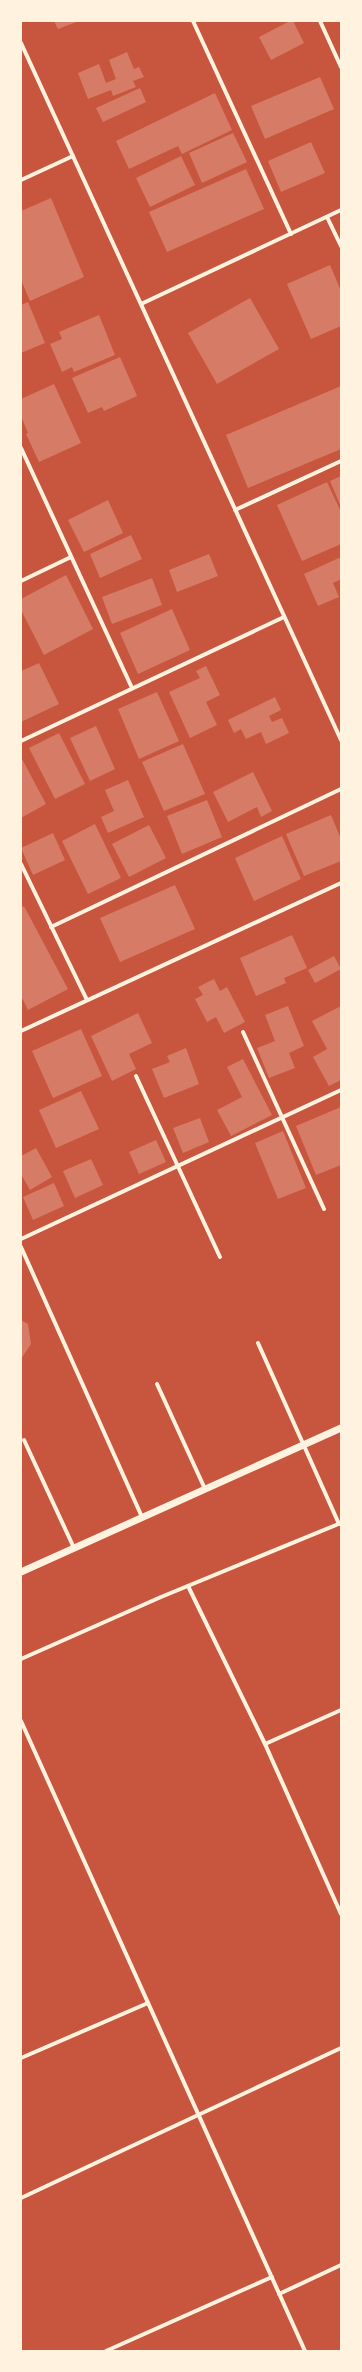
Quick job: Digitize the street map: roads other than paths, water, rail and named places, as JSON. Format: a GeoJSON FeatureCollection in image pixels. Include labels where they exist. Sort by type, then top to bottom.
{"type":"FeatureCollection","features":[{"type":"Feature","properties":{"kind":"street"},"geometry":{"type":"LineString","coordinates":[[193,21],[291,234]]}},
{"type":"Feature","properties":{"kind":"street"},"geometry":{"type":"LineString","coordinates":[[320,21],[341,67]]}},
{"type":"Feature","properties":{"kind":"street"},"geometry":{"type":"LineString","coordinates":[[21,43],[341,740]]}},
{"type":"Feature","properties":{"kind":"street"},"geometry":{"type":"LineString","coordinates":[[21,180],[73,156]]}},
{"type":"Feature","properties":{"kind":"street"},"geometry":{"type":"LineString","coordinates":[[141,304],[341,210]]}},
{"type":"Feature","properties":{"kind":"street"},"geometry":{"type":"LineString","coordinates":[[327,216],[341,246]]}},
{"type":"Feature","properties":{"kind":"street"},"geometry":{"type":"LineString","coordinates":[[21,448],[132,688]]}},
{"type":"Feature","properties":{"kind":"street"},"geometry":{"type":"LineString","coordinates":[[235,510],[341,461]]}},
{"type":"Feature","properties":{"kind":"street"},"geometry":{"type":"LineString","coordinates":[[21,581],[72,557]]}},
{"type":"Feature","properties":{"kind":"street"},"geometry":{"type":"LineString","coordinates":[[21,741],[284,617]]}},
{"type":"Feature","properties":{"kind":"street"},"geometry":{"type":"LineString","coordinates":[[52,927],[341,789]]}},
{"type":"Feature","properties":{"kind":"street"},"geometry":{"type":"LineString","coordinates":[[21,864],[87,1000]]}},
{"type":"Feature","properties":{"kind":"street"},"geometry":{"type":"LineString","coordinates":[[21,1030],[341,883]]}},
{"type":"Feature","properties":{"kind":"street"},"geometry":{"type":"LineString","coordinates":[[243,1032],[324,1209]]}},
{"type":"Feature","properties":{"kind":"street"},"geometry":{"type":"LineString","coordinates":[[136,1076],[220,1258]]}},
{"type":"Feature","properties":{"kind":"street"},"geometry":{"type":"LineString","coordinates":[[21,1239],[341,1090]]}},
{"type":"Feature","properties":{"kind":"street"},"geometry":{"type":"LineString","coordinates":[[21,1248],[142,1517]]}},
{"type":"Feature","properties":{"kind":"street"},"geometry":{"type":"LineString","coordinates":[[21,1659],[188,1586],[340,1523],[258,1343]]}},
{"type":"Feature","properties":{"kind":"street"},"geometry":{"type":"LineString","coordinates":[[157,1384],[205,1489]]}},
{"type":"Feature","properties":{"kind":"street"},"geometry":{"type":"LineString","coordinates":[[21,1572],[341,1428]]}},
{"type":"Feature","properties":{"kind":"street"},"geometry":{"type":"LineString","coordinates":[[24,1440],[74,1548]]}},
{"type":"Feature","properties":{"kind":"street"},"geometry":{"type":"LineString","coordinates":[[188,1586],[265,1744],[341,1914]]}},
{"type":"Feature","properties":{"kind":"street"},"geometry":{"type":"LineString","coordinates":[[265,1744],[341,1710]]}},
{"type":"Feature","properties":{"kind":"street"},"geometry":{"type":"LineString","coordinates":[[21,1721],[305,2351]]}},
{"type":"Feature","properties":{"kind":"street"},"geometry":{"type":"LineString","coordinates":[[336,1903],[341,1901]]}},
{"type":"Feature","properties":{"kind":"street"},"geometry":{"type":"LineString","coordinates":[[21,2058],[148,2003]]}},
{"type":"Feature","properties":{"kind":"street"},"geometry":{"type":"LineString","coordinates":[[21,2198],[341,2048]]}},
{"type":"Feature","properties":{"kind":"street"},"geometry":{"type":"LineString","coordinates":[[279,2294],[341,2265]]}},
{"type":"Feature","properties":{"kind":"street"},"geometry":{"type":"LineString","coordinates":[[106,2351],[272,2277]]}}]}
